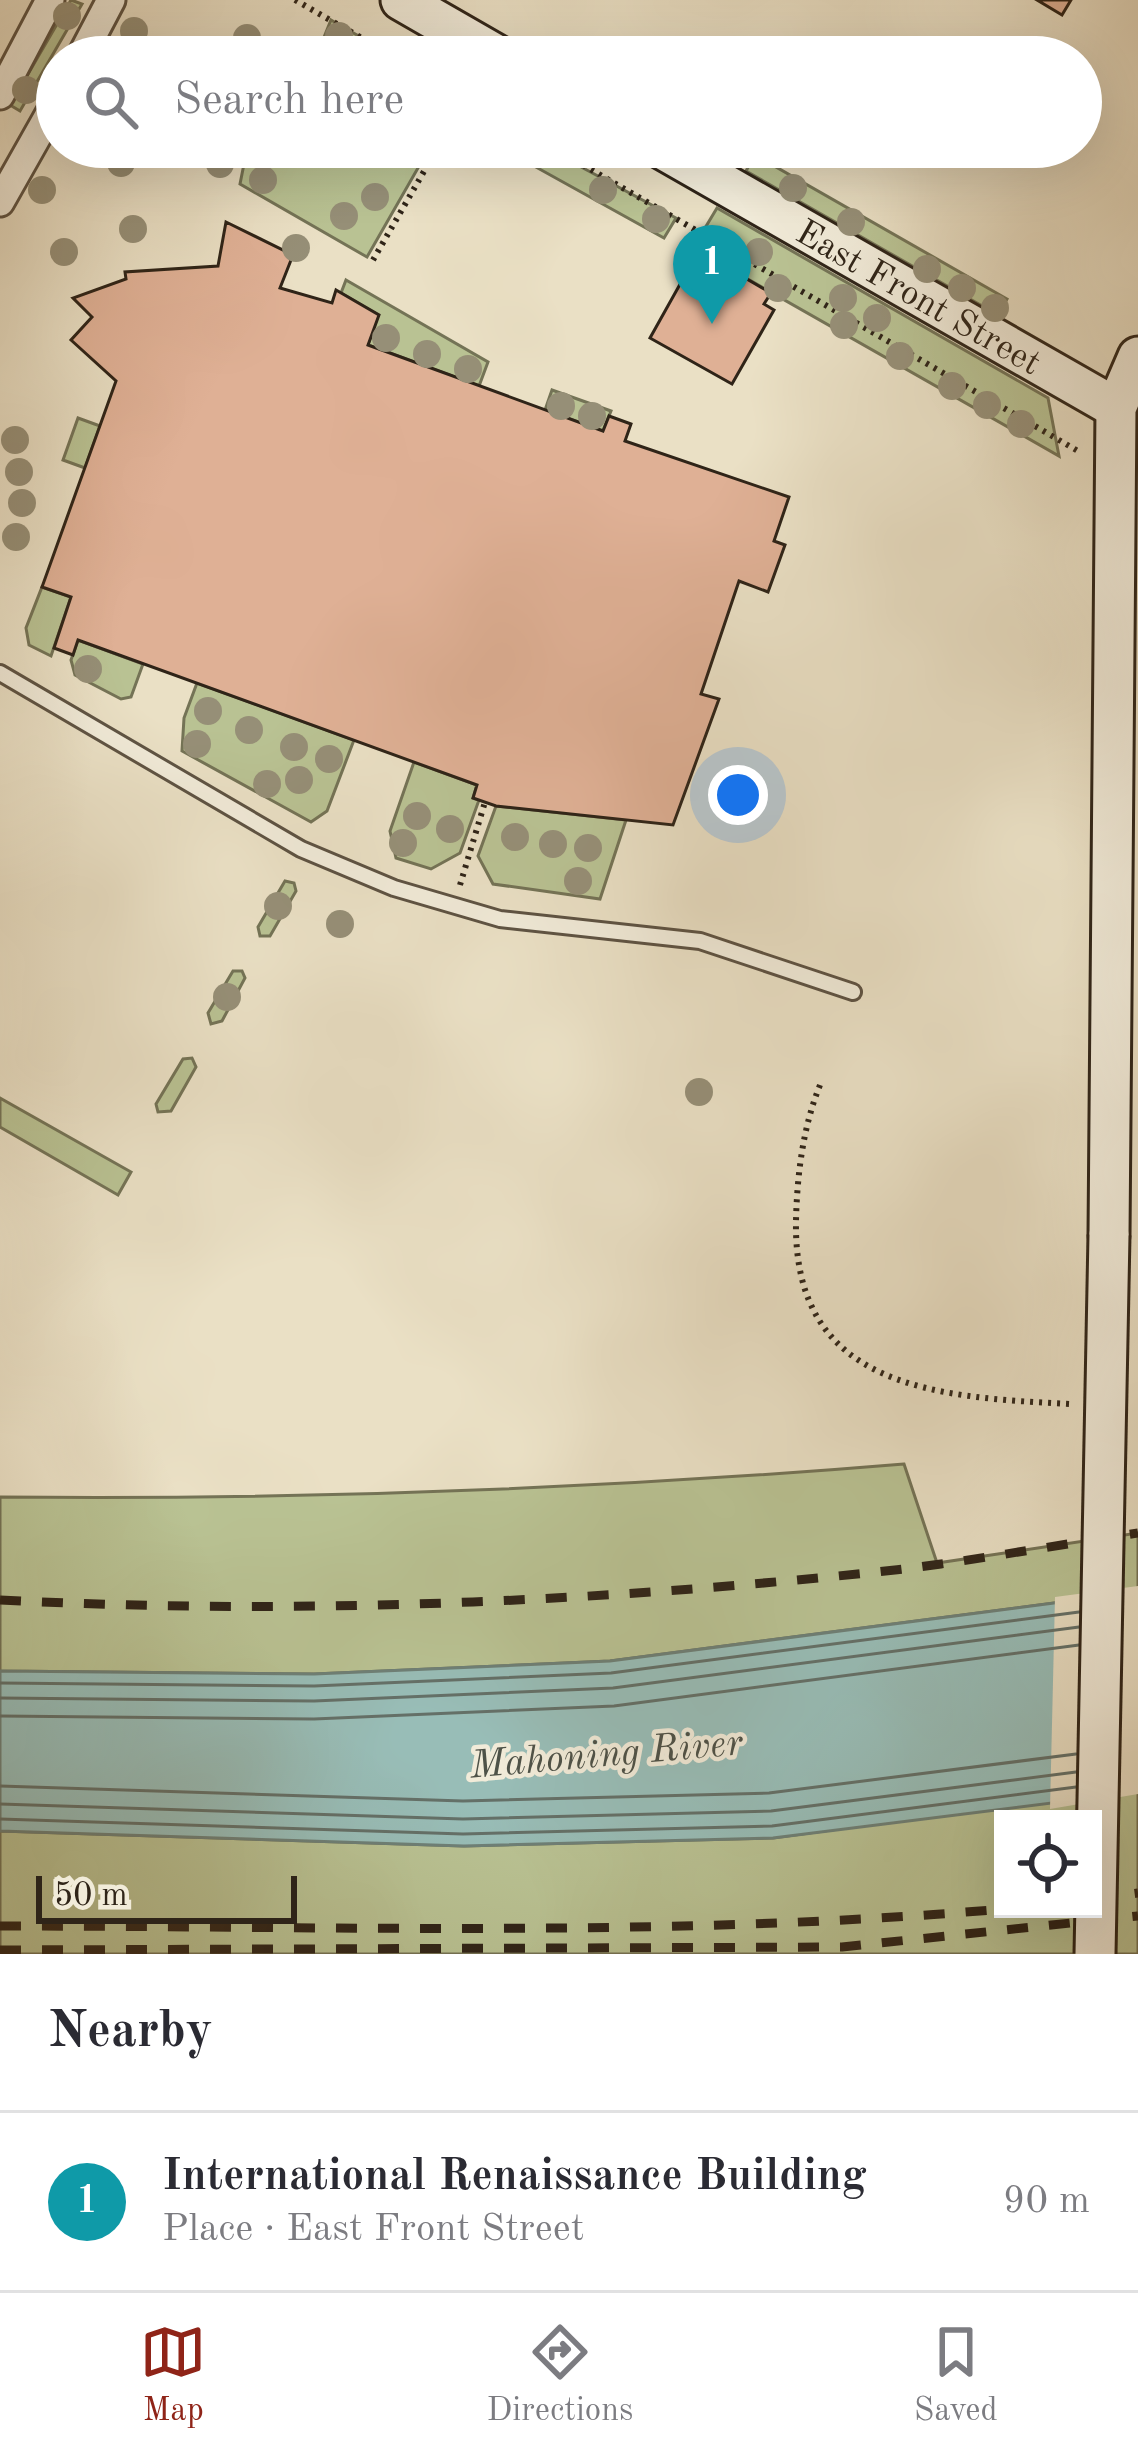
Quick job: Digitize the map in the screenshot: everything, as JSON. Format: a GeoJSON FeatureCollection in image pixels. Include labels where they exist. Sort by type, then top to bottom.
{"type":"FeatureCollection","features":[{"type":"Feature","properties":{"kind":"main road"},"geometry":{"type":"LineString","coordinates":[[401,0],[464,36]]}},
{"type":"Feature","properties":{"kind":"main road","name":"East Front Street"},"geometry":{"type":"LineString","coordinates":[[696,168],[1116,408]]}},
{"type":"Feature","properties":{"kind":"main road"},"geometry":{"type":"LineString","coordinates":[[1095,1954],[1109,1235],[1116,408],[1138,357]]}},
{"type":"Feature","properties":{"kind":"street"},"geometry":{"type":"LineString","coordinates":[[0,95],[50,0]]}},
{"type":"Feature","properties":{"kind":"street"},"geometry":{"type":"LineString","coordinates":[[92,36],[111,0]]}},
{"type":"Feature","properties":{"kind":"street"},"geometry":{"type":"LineString","coordinates":[[0,202],[36,138]]}},
{"type":"Feature","properties":{"kind":"lane"},"geometry":{"type":"LineString","coordinates":[[0,673],[301,849],[374,881],[500,919],[700,941],[853,992]]}},
{"type":"Feature","properties":{"kind":"path"},"geometry":{"type":"LineString","coordinates":[[295,0],[358,36]]}},
{"type":"Feature","properties":{"kind":"path"},"geometry":{"type":"LineString","coordinates":[[374,260],[426,168]]}},
{"type":"Feature","properties":{"kind":"path"},"geometry":{"type":"LineString","coordinates":[[589,168],[1053,434]]}},
{"type":"Feature","properties":{"kind":"path"},"geometry":{"type":"LineString","coordinates":[[454,905],[485,802]]}},
{"type":"Feature","properties":{"kind":"path"},"geometry":{"type":"LineString","coordinates":[[820,1085],[796,1200],[796,1252],[810,1313],[838,1347],[892,1378],[975,1396],[1074,1404]]}},
{"type":"Feature","properties":{"kind":"green space"},"geometry":{"type":"Polygon","coordinates":[[[71,0],[82,4],[63,36],[50,36],[71,0]]]}},
{"type":"Feature","properties":{"kind":"green space"},"geometry":{"type":"Polygon","coordinates":[[[331,20],[359,36],[325,36],[331,20]]]}},
{"type":"Feature","properties":{"kind":"green space"},"geometry":{"type":"Polygon","coordinates":[[[36,60],[36,83],[20,111],[10,105],[36,60]]]}},
{"type":"Feature","properties":{"kind":"green space"},"geometry":{"type":"Polygon","coordinates":[[[243,168],[418,168],[367,257],[240,184],[243,168]]]}},
{"type":"Feature","properties":{"kind":"green space"},"geometry":{"type":"Polygon","coordinates":[[[538,168],[583,168],[676,218],[664,238],[538,168]]]}},
{"type":"Feature","properties":{"kind":"green space"},"geometry":{"type":"Polygon","coordinates":[[[778,168],[1007,299],[998,315],[746,171],[778,168]]]}},
{"type":"Feature","properties":{"kind":"green space"},"geometry":{"type":"Polygon","coordinates":[[[717,208],[1048,398],[1059,456],[693,248],[717,208]]]}},
{"type":"Feature","properties":{"kind":"green space"},"geometry":{"type":"Polygon","coordinates":[[[346,280],[488,362],[479,386],[368,345],[378,315],[341,293],[346,280]]]}},
{"type":"Feature","properties":{"kind":"green space"},"geometry":{"type":"Polygon","coordinates":[[[552,390],[611,411],[603,431],[545,410],[552,390]]]}},
{"type":"Feature","properties":{"kind":"green space"},"geometry":{"type":"Polygon","coordinates":[[[78,418],[100,426],[85,468],[63,460],[78,418]]]}},
{"type":"Feature","properties":{"kind":"green space"},"geometry":{"type":"Polygon","coordinates":[[[42,587],[71,597],[51,656],[29,645],[26,628],[42,587]]]}},
{"type":"Feature","properties":{"kind":"green space"},"geometry":{"type":"Polygon","coordinates":[[[78,640],[143,664],[131,697],[121,699],[75,675],[71,660],[78,640]]]}},
{"type":"Feature","properties":{"kind":"green space"},"geometry":{"type":"Polygon","coordinates":[[[197,683],[354,740],[327,811],[311,822],[182,751],[184,718],[197,683]]]}},
{"type":"Feature","properties":{"kind":"green space"},"geometry":{"type":"Polygon","coordinates":[[[414,762],[477,785],[473,798],[479,800],[460,853],[431,869],[396,858],[390,831],[414,762]]]}},
{"type":"Feature","properties":{"kind":"green space"},"geometry":{"type":"Polygon","coordinates":[[[496,806],[626,820],[600,899],[493,884],[478,856],[496,806]]]}},
{"type":"Feature","properties":{"kind":"green space"},"geometry":{"type":"Polygon","coordinates":[[[285,881],[294,883],[296,891],[270,936],[260,936],[258,927],[285,881]]]}},
{"type":"Feature","properties":{"kind":"green space"},"geometry":{"type":"Polygon","coordinates":[[[233,971],[242,971],[245,978],[222,1021],[211,1024],[208,1013],[233,971]]]}},
{"type":"Feature","properties":{"kind":"green space"},"geometry":{"type":"Polygon","coordinates":[[[192,1058],[196,1067],[171,1111],[158,1112],[156,1104],[183,1059],[192,1058]]]}},
{"type":"Feature","properties":{"kind":"green space"},"geometry":{"type":"Polygon","coordinates":[[[0,1098],[131,1172],[118,1195],[0,1127],[0,1098]]]}},
{"type":"Feature","properties":{"kind":"green space"},"geometry":{"type":"Polygon","coordinates":[[[904,1464],[937,1563],[1138,1533],[1138,1592],[610,1661],[314,1674],[0,1671],[0,1497],[452,1491],[904,1464]]]}},
{"type":"Feature","properties":{"kind":"green space"},"geometry":{"type":"Polygon","coordinates":[[[1138,1788],[1138,1954],[0,1954],[0,1831],[464,1846],[773,1838],[1138,1788]]]}},
{"type":"Feature","properties":{"kind":"water","name":"Mahoning River"},"geometry":{"type":"Polygon","coordinates":[[[1138,1592],[1068,1801],[773,1838],[464,1846],[0,1831],[0,1671],[314,1674],[610,1661],[1138,1592]]]}},
{"type":"Feature","properties":{"kind":"pier"},"geometry":{"type":"Polygon","coordinates":[[[1138,1586],[1138,1794],[1050,1809],[1055,1597],[1138,1586]]]}},
{"type":"Feature","properties":{"kind":"building"},"geometry":{"type":"Polygon","coordinates":[[[1037,0],[1071,0],[1062,15],[1037,0]]]}},
{"type":"Feature","properties":{"kind":"building"},"geometry":{"type":"Polygon","coordinates":[[[226,222],[293,255],[280,288],[332,303],[336,290],[379,315],[368,345],[603,431],[609,416],[631,424],[625,441],[789,497],[774,541],[785,545],[768,592],[739,581],[701,694],[719,699],[673,825],[496,806],[473,798],[477,785],[78,640],[73,655],[54,648],[71,597],[42,587],[116,381],[71,340],[92,317],[73,298],[126,279],[125,272],[218,266],[226,222]]]}},
{"type":"Feature","properties":{"kind":"building"},"geometry":{"type":"Polygon","coordinates":[[[709,257],[771,293],[764,304],[774,310],[732,384],[650,338],[693,261],[703,266],[709,257]]]}},
{"type":"Feature","properties":{"kind":"railway"},"geometry":{"type":"LineString","coordinates":[[0,1600],[325,1606],[542,1599],[867,1573],[1138,1533]]}},
{"type":"Feature","properties":{"kind":"railway"},"geometry":{"type":"LineString","coordinates":[[1102,1898],[1138,1893]]}},
{"type":"Feature","properties":{"kind":"railway"},"geometry":{"type":"LineString","coordinates":[[0,1926],[627,1927],[994,1910]]}},
{"type":"Feature","properties":{"kind":"railway"},"geometry":{"type":"LineString","coordinates":[[0,1950],[842,1947],[1138,1916]]}},
{"type":"Feature","properties":{"kind":"place","name":"International Renaissance Building"},"geometry":{"type":"Point","coordinates":[712,324]}}]}
